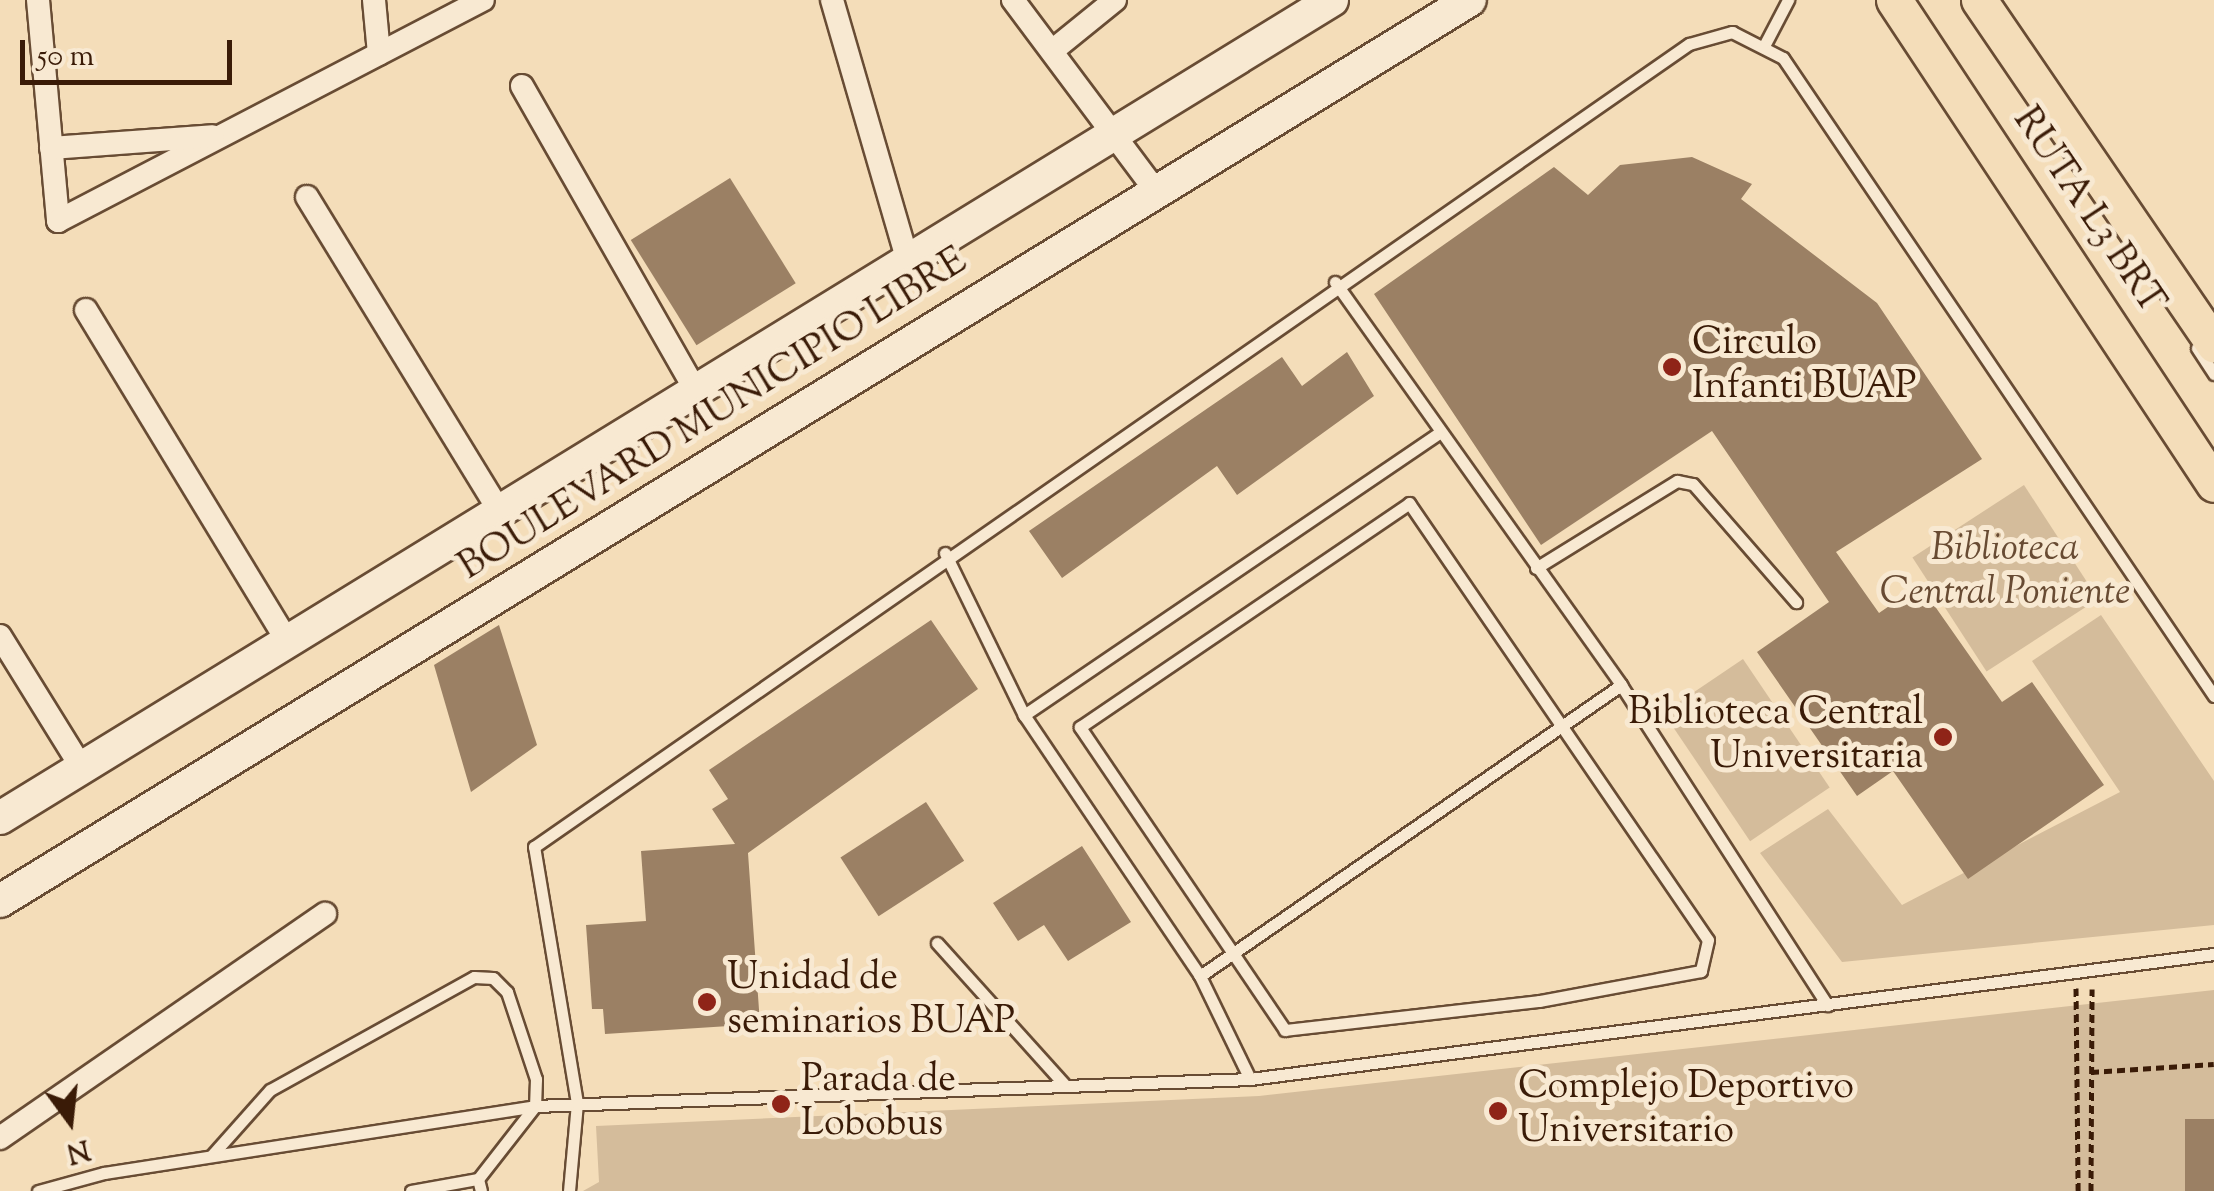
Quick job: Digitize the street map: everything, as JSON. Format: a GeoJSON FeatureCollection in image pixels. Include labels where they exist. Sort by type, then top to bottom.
{"type":"FeatureCollection","features":[{"type":"Feature","properties":{"kind":"main road","name":"BOULEVARD MUNICIPIO LIBRE"},"geometry":{"type":"LineString","coordinates":[[0,818],[1332,0]]}},
{"type":"Feature","properties":{"kind":"main road","name":"BOULEVARD MUNICIPIO LIBRE"},"geometry":{"type":"LineString","coordinates":[[0,902],[1470,0]]}},
{"type":"Feature","properties":{"kind":"main road"},"geometry":{"type":"LineString","coordinates":[[1894,0],[2214,484]]}},
{"type":"Feature","properties":{"kind":"main road"},"geometry":{"type":"LineString","coordinates":[[1978,0],[2214,346]]}},
{"type":"Feature","properties":{"kind":"street"},"geometry":{"type":"LineString","coordinates":[[49,0],[38,0],[58,220],[484,0]]}},
{"type":"Feature","properties":{"kind":"street"},"geometry":{"type":"LineString","coordinates":[[374,0],[378,54]]}},
{"type":"Feature","properties":{"kind":"street"},"geometry":{"type":"LineString","coordinates":[[832,0],[908,262]]}},
{"type":"Feature","properties":{"kind":"street"},"geometry":{"type":"LineString","coordinates":[[1012,0],[1156,190]]}},
{"type":"Feature","properties":{"kind":"street"},"geometry":{"type":"LineString","coordinates":[[1052,51],[1115,0]]}},
{"type":"Feature","properties":{"kind":"street"},"geometry":{"type":"LineString","coordinates":[[522,86],[697,393]]}},
{"type":"Feature","properties":{"kind":"street"},"geometry":{"type":"LineString","coordinates":[[52,148],[222,136]]}},
{"type":"Feature","properties":{"kind":"street"},"geometry":{"type":"LineString","coordinates":[[307,197],[500,512]]}},
{"type":"Feature","properties":{"kind":"street"},"geometry":{"type":"LineString","coordinates":[[86,310],[288,642]]}},
{"type":"Feature","properties":{"kind":"street"},"geometry":{"type":"LineString","coordinates":[[0,636],[82,768]]}},
{"type":"Feature","properties":{"kind":"street"},"geometry":{"type":"LineString","coordinates":[[0,1138],[325,914]]}},
{"type":"Feature","properties":{"kind":"lane"},"geometry":{"type":"LineString","coordinates":[[1765,44],[1788,0]]}},
{"type":"Feature","properties":{"kind":"lane","name":"RUTA L3 BRT"},"geometry":{"type":"LineString","coordinates":[[1911,0],[2214,456]]}},
{"type":"Feature","properties":{"kind":"lane"},"geometry":{"type":"LineString","coordinates":[[1964,0],[2214,374]]}},
{"type":"Feature","properties":{"kind":"lane"},"geometry":{"type":"LineString","coordinates":[[569,1191],[577,1103],[534,847],[945,553],[1335,282],[1689,44],[1732,32],[1765,44],[2214,696]]}},
{"type":"Feature","properties":{"kind":"lane"},"geometry":{"type":"LineString","coordinates":[[1335,282],[1437,434],[1621,685],[1827,1005]]}},
{"type":"Feature","properties":{"kind":"lane"},"geometry":{"type":"LineString","coordinates":[[1024,715],[1437,434]]}},
{"type":"Feature","properties":{"kind":"lane"},"geometry":{"type":"LineString","coordinates":[[1536,568],[1677,481],[1694,484],[1796,602]]}},
{"type":"Feature","properties":{"kind":"lane"},"geometry":{"type":"LineString","coordinates":[[1409,504],[1708,940],[1701,970],[1297,1032],[1276,1021],[1231,950],[1080,727],[1409,504]]}},
{"type":"Feature","properties":{"kind":"lane"},"geometry":{"type":"LineString","coordinates":[[945,553],[1024,715],[1200,976],[1250,1079]]}},
{"type":"Feature","properties":{"kind":"lane"},"geometry":{"type":"LineString","coordinates":[[1200,976],[1231,950],[1621,685]]}},
{"type":"Feature","properties":{"kind":"lane"},"geometry":{"type":"LineString","coordinates":[[937,943],[1065,1085]]}},
{"type":"Feature","properties":{"kind":"lane"},"geometry":{"type":"LineString","coordinates":[[38,1191],[212,1155],[534,1106],[1250,1079],[2214,954]]}},
{"type":"Feature","properties":{"kind":"lane"},"geometry":{"type":"LineString","coordinates":[[212,1155],[270,1090],[474,976],[507,992],[536,1079],[534,1106],[480,1185],[410,1191]]}},
{"type":"Feature","properties":{"kind":"path"},"geometry":{"type":"LineString","coordinates":[[2091,1191],[2092,969]]}},
{"type":"Feature","properties":{"kind":"path"},"geometry":{"type":"LineString","coordinates":[[2075,970],[2078,1191]]}},
{"type":"Feature","properties":{"kind":"path"},"geometry":{"type":"LineString","coordinates":[[2092,1072],[2214,1064]]}},
{"type":"Feature","properties":{"kind":"green space","name":"Biblioteca Central Poniente"},"geometry":{"type":"Polygon","coordinates":[[[2024,485],[2098,599],[1987,671],[1912,557],[2024,485]]]}},
{"type":"Feature","properties":{"kind":"green space"},"geometry":{"type":"Polygon","coordinates":[[[2101,615],[2214,781],[2214,925],[1842,962],[1760,853],[1828,809],[1902,905],[2120,792],[2032,661],[2101,615]]]}},
{"type":"Feature","properties":{"kind":"green space"},"geometry":{"type":"Polygon","coordinates":[[[1743,659],[1830,788],[1750,841],[1663,713],[1743,659]]]}},
{"type":"Feature","properties":{"kind":"green space","name":"Complejo Deportivo Universitario"},"geometry":{"type":"Polygon","coordinates":[[[2214,990],[2214,1191],[583,1191],[599,1182],[596,1126],[1259,1096],[2214,990]]]}},
{"type":"Feature","properties":{"kind":"building","name":"Circulo Infanti BUAP"},"geometry":{"type":"Polygon","coordinates":[[[1692,157],[1752,184],[1741,199],[1877,303],[1982,459],[1836,552],[1879,613],[1920,585],[2002,702],[2032,682],[2104,785],[1968,879],[1893,771],[1857,796],[1757,652],[1829,602],[1712,431],[1541,545],[1374,294],[1554,167],[1588,195],[1620,165],[1692,157]]]}},
{"type":"Feature","properties":{"kind":"building"},"geometry":{"type":"Polygon","coordinates":[[[730,178],[796,283],[696,345],[631,240],[730,178]]]}},
{"type":"Feature","properties":{"kind":"building"},"geometry":{"type":"Polygon","coordinates":[[[1347,352],[1374,396],[1237,495],[1217,466],[1062,578],[1029,531],[1282,357],[1302,386],[1347,352]]]}},
{"type":"Feature","properties":{"kind":"building"},"geometry":{"type":"Polygon","coordinates":[[[931,620],[978,689],[748,853],[760,1024],[605,1034],[603,1009],[592,1009],[586,925],[646,921],[641,851],[735,844],[712,809],[728,799],[709,770],[931,620]]]}},
{"type":"Feature","properties":{"kind":"building"},"geometry":{"type":"Polygon","coordinates":[[[499,625],[537,745],[471,792],[434,665],[499,625]]]}},
{"type":"Feature","properties":{"kind":"building"},"geometry":{"type":"Polygon","coordinates":[[[926,802],[964,861],[879,916],[840,858],[926,802]]]}},
{"type":"Feature","properties":{"kind":"building"},"geometry":{"type":"Polygon","coordinates":[[[1082,846],[1131,922],[1068,961],[1044,925],[1018,941],[993,903],[1082,846]]]}},
{"type":"Feature","properties":{"kind":"building"},"geometry":{"type":"Polygon","coordinates":[[[2185,1119],[2214,1119],[2214,1191],[2185,1191],[2185,1119]]]}},
{"type":"Feature","properties":{"kind":"place","name":"Circulo Infanti BUAP"},"geometry":{"type":"Point","coordinates":[1672,367]}},
{"type":"Feature","properties":{"kind":"place","name":"Biblioteca Central Universitaria"},"geometry":{"type":"Point","coordinates":[1943,737]}},
{"type":"Feature","properties":{"kind":"place","name":"Unidad de seminarios BUAP"},"geometry":{"type":"Point","coordinates":[707,1002]}},
{"type":"Feature","properties":{"kind":"place","name":"Parada de Lobobus"},"geometry":{"type":"Point","coordinates":[781,1104]}},
{"type":"Feature","properties":{"kind":"place","name":"Complejo Deportivo Universitario"},"geometry":{"type":"Point","coordinates":[1498,1111]}}]}
